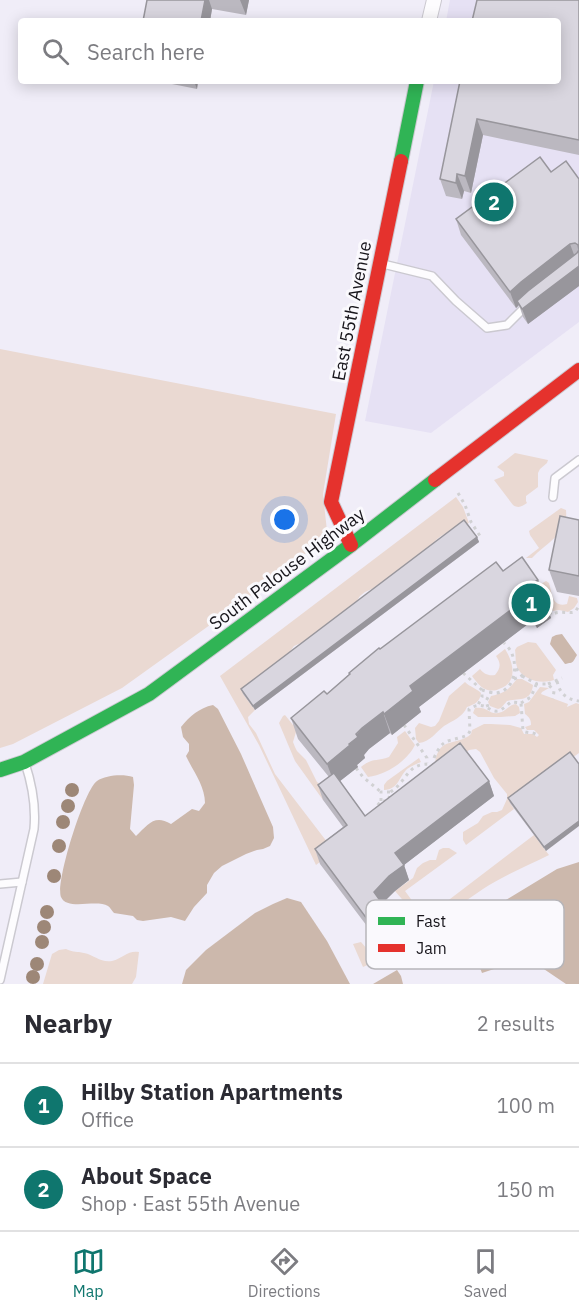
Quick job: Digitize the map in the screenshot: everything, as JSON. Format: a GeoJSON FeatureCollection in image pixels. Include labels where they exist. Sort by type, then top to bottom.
{"type":"FeatureCollection","features":[{"type":"Feature","properties":{"kind":"main road","name":"East 55th Avenue"},"geometry":{"type":"LineString","coordinates":[[351,545],[332,502],[416,84]]}},
{"type":"Feature","properties":{"kind":"main road","name":"South Palouse Highway"},"geometry":{"type":"LineString","coordinates":[[0,770],[24,762],[149,694],[351,545],[579,370]]}},
{"type":"Feature","properties":{"kind":"street"},"geometry":{"type":"LineString","coordinates":[[430,18],[434,0]]}},
{"type":"Feature","properties":{"kind":"lane"},"geometry":{"type":"LineString","coordinates":[[380,263],[432,276],[487,328],[507,325],[530,302]]}},
{"type":"Feature","properties":{"kind":"lane"},"geometry":{"type":"LineString","coordinates":[[553,497],[555,478],[579,460]]}},
{"type":"Feature","properties":{"kind":"lane"},"geometry":{"type":"LineString","coordinates":[[0,980],[30,850],[35,817],[29,777],[24,762]]}},
{"type":"Feature","properties":{"kind":"lane"},"geometry":{"type":"LineString","coordinates":[[0,884],[22,882]]}},
{"type":"Feature","properties":{"kind":"path"},"geometry":{"type":"LineString","coordinates":[[458,493],[471,522],[482,539]]}},
{"type":"Feature","properties":{"kind":"path"},"geometry":{"type":"LineString","coordinates":[[540,591],[548,601],[544,605],[551,615],[557,612],[577,612],[579,606]]}},
{"type":"Feature","properties":{"kind":"path"},"geometry":{"type":"LineString","coordinates":[[504,643],[512,653],[515,667],[514,679]]}},
{"type":"Feature","properties":{"kind":"path"},"geometry":{"type":"LineString","coordinates":[[515,667],[522,676],[537,684],[548,684],[562,678]]}},
{"type":"Feature","properties":{"kind":"path"},"geometry":{"type":"LineString","coordinates":[[463,673],[482,690],[497,693],[506,688],[514,679],[522,676]]}},
{"type":"Feature","properties":{"kind":"path"},"geometry":{"type":"LineString","coordinates":[[557,681],[561,693],[570,699],[579,701]]}},
{"type":"Feature","properties":{"kind":"path"},"geometry":{"type":"LineString","coordinates":[[435,770],[434,758],[440,746],[445,742],[468,735],[470,731],[468,709],[478,705],[498,711],[511,702],[521,703],[531,696],[537,684]]}},
{"type":"Feature","properties":{"kind":"path"},"geometry":{"type":"LineString","coordinates":[[548,684],[552,688],[554,697],[561,693]]}},
{"type":"Feature","properties":{"kind":"path"},"geometry":{"type":"LineString","coordinates":[[478,705],[482,697],[482,690]]}},
{"type":"Feature","properties":{"kind":"path"},"geometry":{"type":"LineString","coordinates":[[488,707],[486,701],[491,692]]}},
{"type":"Feature","properties":{"kind":"path"},"geometry":{"type":"LineString","coordinates":[[521,703],[523,731],[535,733],[538,736]]}},
{"type":"Feature","properties":{"kind":"path"},"geometry":{"type":"LineString","coordinates":[[404,725],[427,758],[427,763]]}},
{"type":"Feature","properties":{"kind":"path"},"geometry":{"type":"LineString","coordinates":[[427,758],[434,758]]}},
{"type":"Feature","properties":{"kind":"path"},"geometry":{"type":"LineString","coordinates":[[356,768],[381,792],[390,792],[397,788],[411,769],[427,763],[433,765]]}},
{"type":"Feature","properties":{"kind":"path"},"geometry":{"type":"LineString","coordinates":[[374,817],[376,806],[381,801],[381,792]]}},
{"type":"Feature","properties":{"kind":"path"},"geometry":{"type":"LineString","coordinates":[[381,801],[390,802],[390,792]]}},
{"type":"Feature","properties":{"kind":"shaded area"},"geometry":{"type":"Polygon","coordinates":[[[450,0],[579,0],[579,322],[431,433],[365,421],[433,84],[561,84],[561,18],[447,18],[450,0]]]}},
{"type":"Feature","properties":{"kind":"shaded area"},"geometry":{"type":"Polygon","coordinates":[[[0,349],[336,414],[323,494],[327,531],[325,539],[122,688],[13,744],[0,748],[0,349]]]}},
{"type":"Feature","properties":{"kind":"shaded area"},"geometry":{"type":"Polygon","coordinates":[[[515,453],[548,460],[538,473],[538,487],[526,496],[527,503],[519,507],[513,505],[494,480],[504,476],[504,472],[497,467],[515,453]]]}},
{"type":"Feature","properties":{"kind":"shaded area"},"geometry":{"type":"Polygon","coordinates":[[[456,497],[469,523],[441,536],[426,553],[390,581],[365,592],[353,607],[315,637],[294,646],[287,656],[243,694],[255,710],[248,717],[249,724],[256,733],[275,774],[334,851],[316,865],[259,745],[220,676],[456,497]]]}},
{"type":"Feature","properties":{"kind":"shaded area"},"geometry":{"type":"Polygon","coordinates":[[[561,508],[566,510],[566,518],[560,532],[532,558],[526,558],[539,548],[529,531],[561,508]]]}},
{"type":"Feature","properties":{"kind":"shaded area"},"geometry":{"type":"Polygon","coordinates":[[[546,581],[558,604],[567,604],[569,596],[577,598],[578,602],[574,608],[568,612],[553,611],[548,605],[550,600],[539,585],[546,581]]]}},
{"type":"Feature","properties":{"kind":"shaded area"},"geometry":{"type":"Polygon","coordinates":[[[562,634],[577,655],[573,662],[565,664],[550,644],[552,637],[562,634]]]}},
{"type":"Feature","properties":{"kind":"shaded area"},"geometry":{"type":"Polygon","coordinates":[[[528,642],[536,643],[556,670],[553,675],[554,680],[544,682],[534,680],[525,676],[518,669],[515,650],[528,642]]]}},
{"type":"Feature","properties":{"kind":"shaded area"},"geometry":{"type":"Polygon","coordinates":[[[505,649],[511,660],[512,677],[505,686],[496,690],[483,688],[472,676],[480,669],[486,674],[495,675],[500,666],[496,656],[505,649]]]}},
{"type":"Feature","properties":{"kind":"shaded area"},"geometry":{"type":"Polygon","coordinates":[[[517,679],[533,685],[527,697],[507,701],[498,709],[490,706],[488,702],[491,696],[500,694],[517,679]]]}},
{"type":"Feature","properties":{"kind":"shaded area"},"geometry":{"type":"Polygon","coordinates":[[[465,682],[481,693],[478,701],[467,707],[460,716],[430,739],[419,743],[416,739],[415,728],[419,723],[435,726],[449,696],[465,682]]]}},
{"type":"Feature","properties":{"kind":"shaded area"},"geometry":{"type":"Polygon","coordinates":[[[540,687],[549,688],[541,694],[568,704],[567,707],[579,704],[579,753],[510,803],[514,809],[466,845],[463,832],[478,823],[483,816],[502,810],[507,794],[476,749],[469,750],[457,761],[435,763],[437,754],[444,745],[466,738],[472,730],[484,724],[510,725],[521,728],[524,734],[533,734],[537,737],[539,735],[534,730],[527,730],[525,727],[531,725],[531,721],[525,714],[524,704],[529,702],[540,687]]]}},
{"type":"Feature","properties":{"kind":"shaded area"},"geometry":{"type":"Polygon","coordinates":[[[516,704],[520,713],[515,716],[478,717],[473,713],[475,708],[479,708],[498,713],[516,704]]]}},
{"type":"Feature","properties":{"kind":"shaded area"},"geometry":{"type":"Polygon","coordinates":[[[213,705],[218,709],[241,754],[273,827],[274,838],[270,846],[246,854],[222,866],[214,873],[207,885],[207,893],[185,921],[171,917],[143,921],[133,916],[114,913],[103,904],[75,904],[64,901],[60,888],[66,857],[78,818],[91,788],[97,781],[105,777],[133,777],[130,829],[136,836],[152,822],[160,820],[171,824],[192,809],[199,811],[205,803],[204,797],[201,785],[186,756],[189,744],[183,737],[181,727],[195,713],[213,705]]]}},
{"type":"Feature","properties":{"kind":"shaded area"},"geometry":{"type":"Polygon","coordinates":[[[332,712],[298,739],[296,732],[293,742],[297,751],[306,760],[317,782],[321,785],[340,788],[323,800],[295,761],[279,723],[285,715],[293,725],[332,712]]]}},
{"type":"Feature","properties":{"kind":"shaded area"},"geometry":{"type":"Polygon","coordinates":[[[405,731],[415,745],[407,756],[389,770],[368,777],[361,767],[372,761],[389,757],[398,743],[397,737],[405,731]]]}},
{"type":"Feature","properties":{"kind":"shaded area"},"geometry":{"type":"Polygon","coordinates":[[[419,758],[421,762],[407,769],[393,788],[384,790],[387,781],[419,758]]]}},
{"type":"Feature","properties":{"kind":"shaded area"},"geometry":{"type":"Polygon","coordinates":[[[534,835],[549,855],[506,875],[467,900],[449,900],[534,835]]]}},
{"type":"Feature","properties":{"kind":"shaded area"},"geometry":{"type":"Polygon","coordinates":[[[449,848],[457,853],[405,891],[412,900],[403,900],[395,891],[413,878],[417,868],[423,863],[436,860],[439,850],[449,848]]]}},
{"type":"Feature","properties":{"kind":"shaded area"},"geometry":{"type":"Polygon","coordinates":[[[579,862],[579,984],[566,984],[544,969],[564,969],[564,900],[506,900],[557,869],[579,862]]]}},
{"type":"Feature","properties":{"kind":"shaded area"},"geometry":{"type":"Polygon","coordinates":[[[287,898],[301,902],[327,941],[350,984],[182,984],[186,970],[206,950],[255,913],[287,898]]]}},
{"type":"Feature","properties":{"kind":"shaded area"},"geometry":{"type":"Polygon","coordinates":[[[361,942],[366,948],[366,966],[363,967],[353,944],[361,942]]]}},
{"type":"Feature","properties":{"kind":"shaded area"},"geometry":{"type":"Polygon","coordinates":[[[66,949],[108,961],[116,960],[132,952],[139,952],[136,977],[132,984],[43,984],[52,954],[66,949]]]}},
{"type":"Feature","properties":{"kind":"shaded area"},"geometry":{"type":"Polygon","coordinates":[[[480,969],[494,969],[482,973],[480,969]]]}},
{"type":"Feature","properties":{"kind":"shaded area"},"geometry":{"type":"Polygon","coordinates":[[[397,970],[403,984],[373,984],[397,970]]]}},
{"type":"Feature","properties":{"kind":"building"},"geometry":{"type":"Polygon","coordinates":[[[147,0],[205,0],[202,18],[144,18],[147,0]]]}},
{"type":"Feature","properties":{"kind":"building"},"geometry":{"type":"Polygon","coordinates":[[[477,0],[579,0],[579,140],[477,119],[465,176],[457,174],[456,183],[440,179],[459,84],[561,84],[561,18],[473,18],[477,0]]]}},
{"type":"Feature","properties":{"kind":"building"},"geometry":{"type":"Polygon","coordinates":[[[540,157],[551,172],[566,161],[579,179],[579,250],[575,243],[570,244],[510,292],[456,219],[540,157]]]}},
{"type":"Feature","properties":{"kind":"building"},"geometry":{"type":"Polygon","coordinates":[[[579,250],[579,266],[522,309],[517,301],[579,250]]]}},
{"type":"Feature","properties":{"kind":"building"},"geometry":{"type":"Polygon","coordinates":[[[560,516],[579,520],[579,576],[549,570],[560,516]]]}},
{"type":"Feature","properties":{"kind":"building"},"geometry":{"type":"Polygon","coordinates":[[[464,520],[477,537],[253,706],[241,689],[464,520]]]}},
{"type":"Feature","properties":{"kind":"building"},"geometry":{"type":"Polygon","coordinates":[[[522,557],[538,580],[533,583],[543,597],[529,607],[524,600],[410,686],[413,691],[362,728],[356,734],[358,737],[327,764],[291,718],[324,691],[327,694],[379,648],[496,562],[503,571],[522,557]]]}},
{"type":"Feature","properties":{"kind":"building"},"geometry":{"type":"Polygon","coordinates":[[[460,743],[489,781],[395,853],[404,865],[389,876],[374,892],[380,900],[366,900],[366,918],[315,849],[347,825],[318,785],[334,773],[365,816],[460,743]]]}},
{"type":"Feature","properties":{"kind":"building"},"geometry":{"type":"Polygon","coordinates":[[[570,752],[579,764],[579,821],[544,847],[508,798],[570,752]]]}},
{"type":"Feature","properties":{"kind":"traffic: fast"},"geometry":{"type":"LineString","coordinates":[[401,161],[416,84]]}},
{"type":"Feature","properties":{"kind":"traffic: fast"},"geometry":{"type":"LineString","coordinates":[[0,770],[24,762],[149,694],[435,480]]}},
{"type":"Feature","properties":{"kind":"traffic: jam"},"geometry":{"type":"LineString","coordinates":[[351,545],[331,502],[401,161]]}},
{"type":"Feature","properties":{"kind":"traffic: jam"},"geometry":{"type":"LineString","coordinates":[[435,480],[579,370]]}},
{"type":"Feature","properties":{"kind":"place","name":"About Space"},"geometry":{"type":"Point","coordinates":[494,202]}},
{"type":"Feature","properties":{"kind":"place","name":"Hilby Station Apartments"},"geometry":{"type":"Point","coordinates":[531,603]}}]}
